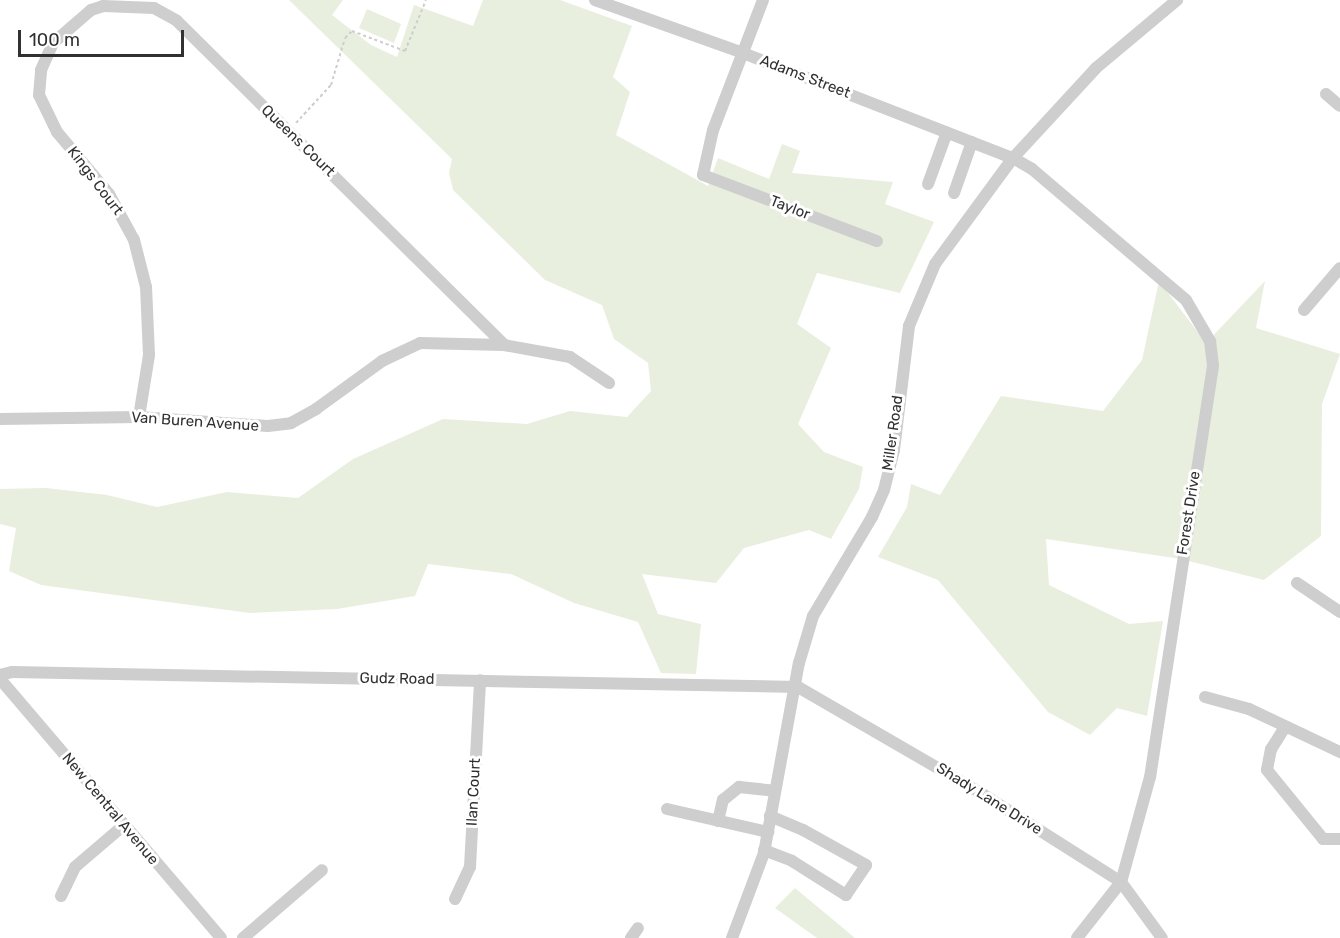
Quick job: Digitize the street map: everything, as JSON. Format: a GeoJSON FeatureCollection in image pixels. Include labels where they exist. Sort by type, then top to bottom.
{"type":"FeatureCollection","features":[{"type":"Feature","properties":{"kind":"street","name":"Adams Street"},"geometry":{"type":"LineString","coordinates":[[595,0],[743,53],[1013,158]]}},
{"type":"Feature","properties":{"kind":"street"},"geometry":{"type":"LineString","coordinates":[[743,53],[763,0]]}},
{"type":"Feature","properties":{"kind":"street","name":"Miller Road"},"geometry":{"type":"LineString","coordinates":[[732,938],[752,891],[764,850],[794,686],[813,616],[872,517],[884,490],[894,450],[909,326],[919,299],[953,235],[1013,158],[1096,68],[1177,0]]}},
{"type":"Feature","properties":{"kind":"street","name":"Queens Court"},"geometry":{"type":"LineString","coordinates":[[68,27],[103,6],[131,5],[165,13],[504,345]]}},
{"type":"Feature","properties":{"kind":"street","name":"Kings Court"},"geometry":{"type":"LineString","coordinates":[[68,27],[53,43],[42,70],[39,95],[57,132],[109,195],[134,240],[146,287],[149,355],[139,417]]}},
{"type":"Feature","properties":{"kind":"street","name":"Taylor"},"geometry":{"type":"LineString","coordinates":[[743,53],[713,129],[703,175],[877,241]]}},
{"type":"Feature","properties":{"kind":"street"},"geometry":{"type":"LineString","coordinates":[[1326,94],[1340,106]]}},
{"type":"Feature","properties":{"kind":"street"},"geometry":{"type":"LineString","coordinates":[[928,184],[947,132]]}},
{"type":"Feature","properties":{"kind":"street"},"geometry":{"type":"LineString","coordinates":[[954,193],[972,142]]}},
{"type":"Feature","properties":{"kind":"street","name":"Forest Drive"},"geometry":{"type":"LineString","coordinates":[[1013,158],[1032,169],[1186,300],[1210,341],[1213,366],[1150,777],[1121,882],[1077,938]]}},
{"type":"Feature","properties":{"kind":"street"},"geometry":{"type":"LineString","coordinates":[[1304,310],[1340,268]]}},
{"type":"Feature","properties":{"kind":"street","name":"Van Buren Avenue"},"geometry":{"type":"LineString","coordinates":[[0,419],[139,417],[268,426],[291,423],[316,409],[382,361],[420,343],[504,345],[570,357],[609,382]]}},
{"type":"Feature","properties":{"kind":"street"},"geometry":{"type":"LineString","coordinates":[[1297,583],[1340,612]]}},
{"type":"Feature","properties":{"kind":"street","name":"Gudz Road"},"geometry":{"type":"LineString","coordinates":[[0,677],[12,672],[794,686]]}},
{"type":"Feature","properties":{"kind":"street","name":"New Central Avenue"},"geometry":{"type":"LineString","coordinates":[[0,677],[220,938]]}},
{"type":"Feature","properties":{"kind":"street","name":"Ilan Court"},"geometry":{"type":"LineString","coordinates":[[454,899],[470,867],[480,680]]}},
{"type":"Feature","properties":{"kind":"street","name":"Shady Lane Drive"},"geometry":{"type":"LineString","coordinates":[[794,686],[823,699],[984,795],[1121,882],[1162,938]]}},
{"type":"Feature","properties":{"kind":"street"},"geometry":{"type":"LineString","coordinates":[[1205,697],[1249,709],[1340,752]]}},
{"type":"Feature","properties":{"kind":"street"},"geometry":{"type":"LineString","coordinates":[[1285,727],[1270,749],[1268,770],[1323,839],[1340,839]]}},
{"type":"Feature","properties":{"kind":"street"},"geometry":{"type":"LineString","coordinates":[[718,821],[723,800],[739,787],[775,791]]}},
{"type":"Feature","properties":{"kind":"street"},"geometry":{"type":"LineString","coordinates":[[667,809],[768,832]]}},
{"type":"Feature","properties":{"kind":"street"},"geometry":{"type":"LineString","coordinates":[[764,850],[792,861],[846,895],[866,865],[770,816]]}},
{"type":"Feature","properties":{"kind":"street"},"geometry":{"type":"LineString","coordinates":[[61,896],[75,867],[124,825]]}},
{"type":"Feature","properties":{"kind":"street"},"geometry":{"type":"LineString","coordinates":[[243,938],[322,870]]}},
{"type":"Feature","properties":{"kind":"path"},"geometry":{"type":"LineString","coordinates":[[288,132],[331,85],[345,38],[352,31],[405,51],[426,0]]}},
{"type":"Feature","properties":{"kind":"green space"},"geometry":{"type":"Polygon","coordinates":[[[289,0],[343,0],[332,15],[371,45],[397,57],[414,5],[473,26],[483,0],[560,0],[632,26],[613,77],[630,92],[616,135],[708,186],[718,158],[769,179],[782,144],[800,151],[792,173],[893,182],[885,204],[934,222],[900,293],[817,273],[797,324],[831,348],[798,424],[824,452],[863,467],[859,489],[831,539],[809,530],[744,548],[716,583],[642,574],[658,614],[701,624],[696,674],[661,673],[638,622],[574,603],[511,574],[428,564],[415,596],[337,609],[250,613],[41,585],[9,571],[16,528],[0,524],[0,489],[46,488],[107,495],[157,507],[227,492],[298,498],[353,459],[443,419],[527,424],[570,411],[627,417],[651,391],[648,363],[614,339],[602,305],[545,280],[453,190],[449,173],[452,159],[289,0]]]}},
{"type":"Feature","properties":{"kind":"green space"},"geometry":{"type":"Polygon","coordinates":[[[367,9],[401,24],[394,43],[359,28],[367,9]]]}},
{"type":"Feature","properties":{"kind":"green space"},"geometry":{"type":"Polygon","coordinates":[[[1159,281],[1206,343],[1265,281],[1256,328],[1340,354],[1322,404],[1321,536],[1264,580],[1181,559],[1046,539],[1049,585],[1129,624],[1163,621],[1147,716],[1117,708],[1090,735],[1048,712],[938,580],[878,557],[907,507],[911,484],[940,495],[1001,396],[1103,411],[1142,360],[1159,281]]]}},
{"type":"Feature","properties":{"kind":"green space"},"geometry":{"type":"Polygon","coordinates":[[[795,888],[855,938],[817,938],[775,908],[795,888]]]}}]}
